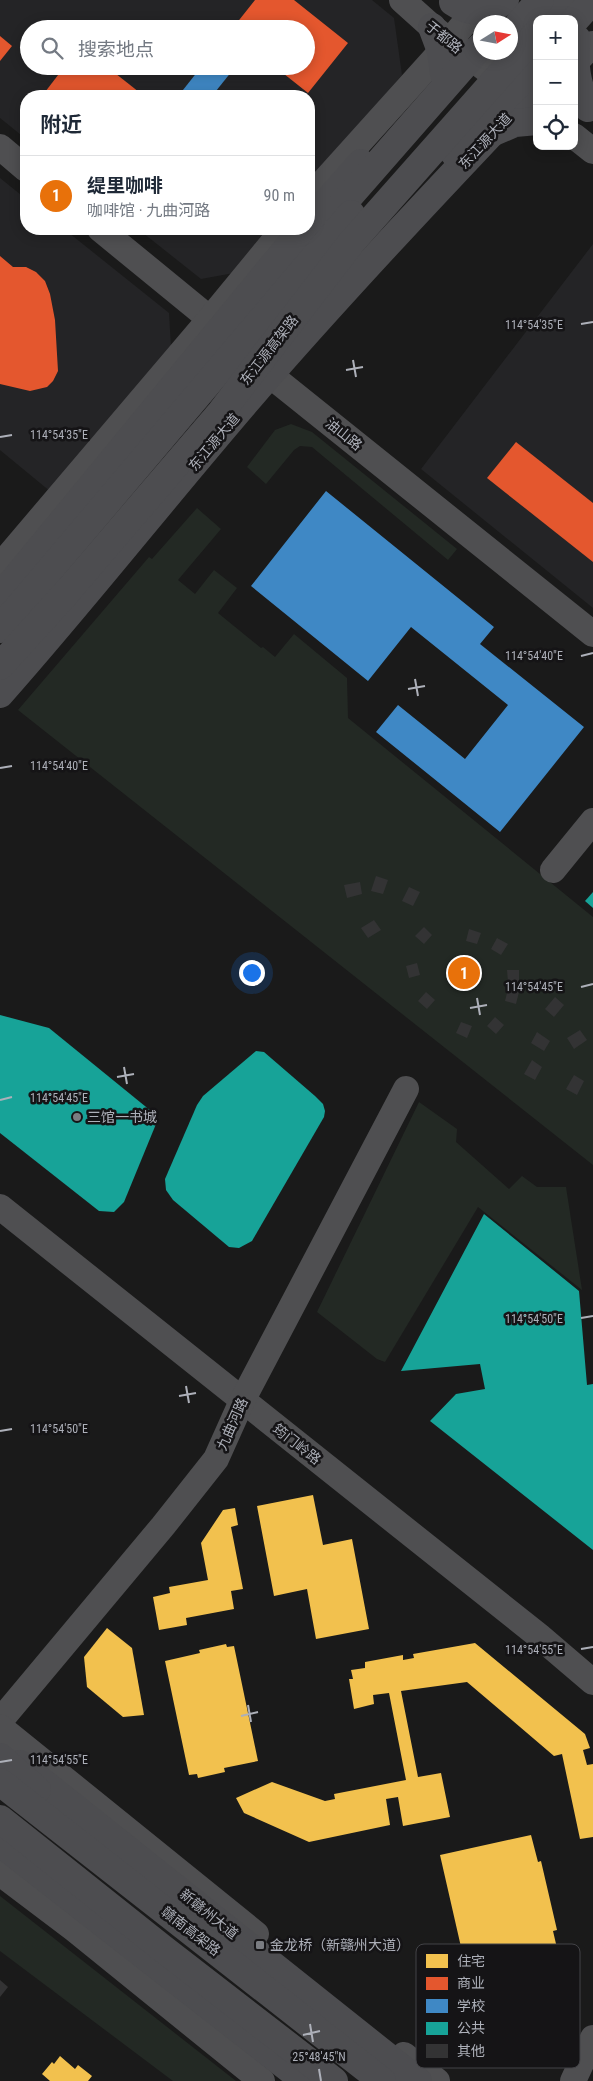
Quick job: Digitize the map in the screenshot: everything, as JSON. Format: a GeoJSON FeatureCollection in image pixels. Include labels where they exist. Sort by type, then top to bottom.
{"type":"FeatureCollection","features":[{"type":"Feature","properties":{"kind":"main road"},"geometry":{"type":"LineString","coordinates":[[196,399],[449,50],[473,12],[488,10],[505,0]]}},
{"type":"Feature","properties":{"kind":"main road"},"geometry":{"type":"LineString","coordinates":[[505,15],[517,0]]}},
{"type":"Feature","properties":{"kind":"main road"},"geometry":{"type":"LineString","coordinates":[[518,25],[540,0]]}},
{"type":"Feature","properties":{"kind":"main road"},"geometry":{"type":"LineString","coordinates":[[553,15],[566,0]]}},
{"type":"Feature","properties":{"kind":"main road"},"geometry":{"type":"LineString","coordinates":[[585,106],[577,80],[581,43],[593,0]]}},
{"type":"Feature","properties":{"kind":"main road","name":"东江源高架路"},"geometry":{"type":"LineString","coordinates":[[0,629],[59,582],[221,412],[351,243],[533,38]]}},
{"type":"Feature","properties":{"kind":"main road"},"geometry":{"type":"LineString","coordinates":[[315,215],[449,50]]}},
{"type":"Feature","properties":{"kind":"main road","name":"东江源高架路"},"geometry":{"type":"LineString","coordinates":[[0,666],[59,582],[196,399],[339,228],[488,60]]}},
{"type":"Feature","properties":{"kind":"main road"},"geometry":{"type":"LineString","coordinates":[[221,412],[362,251],[533,69]]}},
{"type":"Feature","properties":{"kind":"main road","name":"东江源大道"},"geometry":{"type":"LineString","coordinates":[[0,694],[274,378],[367,264],[526,114]]}},
{"type":"Feature","properties":{"kind":"main road"},"geometry":{"type":"LineString","coordinates":[[0,597],[216,325],[298,235]]}},
{"type":"Feature","properties":{"kind":"main road"},"geometry":{"type":"LineString","coordinates":[[0,621],[59,582]]}},
{"type":"Feature","properties":{"kind":"main road"},"geometry":{"type":"LineString","coordinates":[[0,676],[59,582]]}},
{"type":"Feature","properties":{"kind":"main road","name":"新赣州大道"},"geometry":{"type":"LineString","coordinates":[[0,1748],[418,2081]]}},
{"type":"Feature","properties":{"kind":"main road"},"geometry":{"type":"LineString","coordinates":[[0,1757],[93,1840],[177,1920]]}},
{"type":"Feature","properties":{"kind":"main road","name":"赣南高架路"},"geometry":{"type":"LineString","coordinates":[[0,1782],[382,2081]]}},
{"type":"Feature","properties":{"kind":"main road"},"geometry":{"type":"LineString","coordinates":[[0,1819],[162,1948],[334,2081]]}},
{"type":"Feature","properties":{"kind":"main road"},"geometry":{"type":"LineString","coordinates":[[0,1838],[162,1948]]}},
{"type":"Feature","properties":{"kind":"main road"},"geometry":{"type":"LineString","coordinates":[[0,1843],[305,2081]]}},
{"type":"Feature","properties":{"kind":"street","name":"于都路"},"geometry":{"type":"LineString","coordinates":[[402,0],[449,50],[526,114]]}},
{"type":"Feature","properties":{"kind":"street"},"geometry":{"type":"LineString","coordinates":[[315,192],[449,50]]}},
{"type":"Feature","properties":{"kind":"street"},"geometry":{"type":"LineString","coordinates":[[518,52],[533,62]]}},
{"type":"Feature","properties":{"kind":"street"},"geometry":{"type":"LineString","coordinates":[[578,139],[593,151]]}},
{"type":"Feature","properties":{"kind":"street"},"geometry":{"type":"LineString","coordinates":[[0,147],[20,163]]}},
{"type":"Feature","properties":{"kind":"street","name":"油山路"},"geometry":{"type":"LineString","coordinates":[[107,235],[216,325],[274,378],[593,634]]}},
{"type":"Feature","properties":{"kind":"street"},"geometry":{"type":"LineString","coordinates":[[0,566],[216,325],[280,235]]}},
{"type":"Feature","properties":{"kind":"street"},"geometry":{"type":"LineString","coordinates":[[0,709],[274,378]]}},
{"type":"Feature","properties":{"kind":"street"},"geometry":{"type":"LineString","coordinates":[[553,870],[593,821]]}},
{"type":"Feature","properties":{"kind":"street","name":"九曲河路"},"geometry":{"type":"LineString","coordinates":[[0,1721],[163,1526],[216,1459],[242,1400],[406,1090]]}},
{"type":"Feature","properties":{"kind":"street","name":"筠门岭路"},"geometry":{"type":"LineString","coordinates":[[0,1207],[539,1636],[593,1682]]}},
{"type":"Feature","properties":{"kind":"street"},"geometry":{"type":"LineString","coordinates":[[0,1727],[416,2065]]}},
{"type":"Feature","properties":{"kind":"street"},"geometry":{"type":"LineString","coordinates":[[0,1873],[74,1929],[262,2081]]}},
{"type":"Feature","properties":{"kind":"street"},"geometry":{"type":"LineString","coordinates":[[580,2066],[593,2038]]}},
{"type":"Feature","properties":{"kind":"street"},"geometry":{"type":"LineString","coordinates":[[420,2068],[436,2081]]}},
{"type":"Feature","properties":{"kind":"street"},"geometry":{"type":"LineString","coordinates":[[573,2081],[579,2068]]}},
{"type":"Feature","properties":{"kind":"shaded area"},"geometry":{"type":"Polygon","coordinates":[[[0,0],[372,0],[394,18],[402,75],[315,178],[315,90],[20,90],[20,134],[0,118],[0,0]]]}},
{"type":"Feature","properties":{"kind":"shaded area"},"geometry":{"type":"Polygon","coordinates":[[[0,178],[20,194],[20,235],[72,235],[169,313],[171,347],[51,492],[0,450],[0,178]]]}},
{"type":"Feature","properties":{"kind":"shaded area"},"geometry":{"type":"Polygon","coordinates":[[[146,235],[266,235],[234,273],[201,279],[146,235]]]}},
{"type":"Feature","properties":{"kind":"shaded area"},"geometry":{"type":"Polygon","coordinates":[[[593,244],[593,608],[421,469],[593,244]]]}},
{"type":"Feature","properties":{"kind":"shaded area"},"geometry":{"type":"Polygon","coordinates":[[[291,424],[312,432],[457,549],[448,560],[312,447],[300,446],[294,450],[266,484],[247,467],[275,430],[291,424]]]}},
{"type":"Feature","properties":{"kind":"shaded area"},"geometry":{"type":"Polygon","coordinates":[[[197,508],[221,529],[178,580],[195,594],[214,570],[237,588],[218,613],[275,657],[294,634],[347,678],[348,718],[593,917],[593,1165],[18,710],[149,557],[152,559],[197,508]]]}},
{"type":"Feature","properties":{"kind":"shaded area"},"geometry":{"type":"Polygon","coordinates":[[[419,1102],[457,1129],[456,1142],[509,1189],[522,1176],[537,1187],[566,1187],[582,1290],[478,1207],[385,1362],[377,1359],[317,1312],[419,1102]]]}},
{"type":"Feature","properties":{"kind":"shaded area"},"geometry":{"type":"Polygon","coordinates":[[[0,1896],[236,2081],[173,2081],[0,1951],[0,1896]]]}},
{"type":"Feature","properties":{"kind":"building: 住宅"},"geometry":{"type":"Polygon","coordinates":[[[313,1495],[323,1545],[352,1539],[369,1629],[316,1639],[307,1589],[274,1596],[257,1506],[313,1495]]]}},
{"type":"Feature","properties":{"kind":"building: 住宅"},"geometry":{"type":"Polygon","coordinates":[[[235,1508],[238,1525],[231,1527],[243,1589],[231,1591],[234,1609],[186,1618],[187,1625],[159,1630],[153,1597],[170,1593],[169,1587],[208,1580],[201,1543],[223,1510],[235,1508]]]}},
{"type":"Feature","properties":{"kind":"building: 住宅"},"geometry":{"type":"Polygon","coordinates":[[[107,1628],[132,1648],[144,1715],[123,1717],[87,1687],[84,1657],[107,1628]]]}},
{"type":"Feature","properties":{"kind":"building: 住宅"},"geometry":{"type":"Polygon","coordinates":[[[475,1643],[585,1734],[590,1748],[583,1750],[587,1765],[593,1764],[593,1837],[580,1839],[562,1754],[554,1756],[467,1682],[401,1691],[418,1777],[441,1773],[450,1817],[403,1826],[398,1797],[386,1799],[390,1825],[309,1842],[244,1813],[236,1798],[272,1782],[325,1801],[335,1799],[334,1794],[406,1780],[389,1693],[373,1695],[374,1704],[354,1709],[349,1679],[353,1679],[351,1670],[365,1668],[365,1662],[403,1655],[403,1660],[414,1658],[413,1654],[475,1643]]]}},
{"type":"Feature","properties":{"kind":"building: 住宅"},"geometry":{"type":"Polygon","coordinates":[[[226,1644],[227,1647],[234,1646],[258,1761],[224,1768],[225,1772],[198,1778],[197,1774],[189,1775],[165,1661],[200,1653],[199,1650],[226,1644]]]}},
{"type":"Feature","properties":{"kind":"building: 住宅"},"geometry":{"type":"Polygon","coordinates":[[[531,1835],[538,1862],[541,1861],[557,1930],[553,1931],[556,1944],[460,1944],[440,1855],[531,1835]]]}},
{"type":"Feature","properties":{"kind":"building: 住宅"},"geometry":{"type":"Polygon","coordinates":[[[60,2056],[75,2069],[78,2065],[92,2076],[88,2081],[50,2081],[42,2074],[60,2056]]]}},
{"type":"Feature","properties":{"kind":"building: 商业"},"geometry":{"type":"Polygon","coordinates":[[[255,0],[294,0],[348,43],[310,90],[304,90],[285,75],[315,75],[315,20],[239,20],[255,0]]]}},
{"type":"Feature","properties":{"kind":"building: 商业"},"geometry":{"type":"Polygon","coordinates":[[[0,36],[12,46],[0,61],[0,36]]]}},
{"type":"Feature","properties":{"kind":"building: 商业"},"geometry":{"type":"Polygon","coordinates":[[[58,75],[117,75],[136,90],[47,90],[58,75]]]}},
{"type":"Feature","properties":{"kind":"building: 商业"},"geometry":{"type":"Polygon","coordinates":[[[0,256],[13,267],[26,267],[36,272],[45,281],[50,294],[55,320],[58,371],[53,381],[47,387],[30,391],[0,384],[0,256]]]}},
{"type":"Feature","properties":{"kind":"building: 商业"},"geometry":{"type":"Polygon","coordinates":[[[516,442],[593,503],[593,562],[487,478],[516,442]]]}},
{"type":"Feature","properties":{"kind":"building: 商业"},"geometry":{"type":"Polygon","coordinates":[[[464,961],[469,962],[475,968],[475,978],[469,984],[464,985],[459,984],[453,978],[452,973],[453,968],[459,962],[464,961]]]}},
{"type":"Feature","properties":{"kind":"building: 学校"},"geometry":{"type":"Polygon","coordinates":[[[195,75],[229,75],[217,90],[183,90],[195,75]]]}},
{"type":"Feature","properties":{"kind":"building: 学校"},"geometry":{"type":"Polygon","coordinates":[[[326,491],[494,627],[480,644],[584,727],[500,832],[376,732],[398,705],[465,759],[508,705],[411,627],[368,681],[251,586],[326,491]]]}},
{"type":"Feature","properties":{"kind":"building: 公共"},"geometry":{"type":"Polygon","coordinates":[[[593,892],[593,908],[585,901],[593,892]]]}},
{"type":"Feature","properties":{"kind":"building: 公共","name":"三馆一书城"},"geometry":{"type":"Polygon","coordinates":[[[0,1015],[49,1028],[151,1111],[156,1124],[124,1202],[114,1212],[99,1211],[0,1133],[0,1015]]]}},
{"type":"Feature","properties":{"kind":"building: 公共","name":"三馆一书城"},"geometry":{"type":"Polygon","coordinates":[[[256,1051],[264,1052],[315,1096],[323,1104],[325,1111],[324,1117],[252,1241],[239,1248],[229,1247],[173,1200],[166,1190],[165,1179],[197,1105],[203,1096],[256,1051]]]}},
{"type":"Feature","properties":{"kind":"building: 公共"},"geometry":{"type":"Polygon","coordinates":[[[484,1214],[579,1291],[587,1385],[593,1384],[593,1550],[430,1421],[456,1394],[485,1389],[480,1364],[401,1371],[484,1214]]]}},
{"type":"Feature","properties":{"kind":"building: 其他"},"geometry":{"type":"Polygon","coordinates":[[[376,876],[388,880],[383,894],[371,891],[376,876]]]}},
{"type":"Feature","properties":{"kind":"building: 其他"},"geometry":{"type":"Polygon","coordinates":[[[360,882],[362,894],[347,898],[344,885],[360,882]]]}},
{"type":"Feature","properties":{"kind":"building: 其他"},"geometry":{"type":"Polygon","coordinates":[[[409,887],[420,892],[413,906],[402,901],[409,887]]]}},
{"type":"Feature","properties":{"kind":"building: 其他"},"geometry":{"type":"Polygon","coordinates":[[[374,920],[381,930],[368,938],[361,928],[374,920]]]}},
{"type":"Feature","properties":{"kind":"building: 其他"},"geometry":{"type":"Polygon","coordinates":[[[424,927],[432,935],[424,944],[415,936],[424,927]]]}},
{"type":"Feature","properties":{"kind":"building: 其他"},"geometry":{"type":"Polygon","coordinates":[[[469,929],[481,933],[477,944],[466,941],[469,929]]]}},
{"type":"Feature","properties":{"kind":"building: 其他"},"geometry":{"type":"Polygon","coordinates":[[[497,938],[508,944],[501,955],[491,949],[497,938]]]}},
{"type":"Feature","properties":{"kind":"building: 其他"},"geometry":{"type":"Polygon","coordinates":[[[417,963],[420,975],[409,978],[406,966],[417,963]]]}},
{"type":"Feature","properties":{"kind":"building: 其他"},"geometry":{"type":"Polygon","coordinates":[[[507,970],[519,970],[519,982],[508,982],[507,970]]]}},
{"type":"Feature","properties":{"kind":"building: 其他"},"geometry":{"type":"Polygon","coordinates":[[[508,989],[519,992],[516,1004],[505,1001],[508,989]]]}},
{"type":"Feature","properties":{"kind":"building: 其他"},"geometry":{"type":"Polygon","coordinates":[[[426,992],[435,1000],[427,1009],[418,1001],[426,992]]]}},
{"type":"Feature","properties":{"kind":"building: 其他"},"geometry":{"type":"Polygon","coordinates":[[[555,997],[564,1005],[554,1017],[545,1009],[555,997]]]}},
{"type":"Feature","properties":{"kind":"building: 其他"},"geometry":{"type":"Polygon","coordinates":[[[495,1017],[504,1025],[496,1034],[487,1026],[495,1017]]]}},
{"type":"Feature","properties":{"kind":"building: 其他"},"geometry":{"type":"Polygon","coordinates":[[[461,1022],[472,1026],[467,1038],[456,1033],[461,1022]]]}},
{"type":"Feature","properties":{"kind":"building: 其他"},"geometry":{"type":"Polygon","coordinates":[[[580,1030],[587,1040],[574,1049],[567,1038],[580,1030]]]}},
{"type":"Feature","properties":{"kind":"building: 其他"},"geometry":{"type":"Polygon","coordinates":[[[537,1032],[550,1041],[544,1051],[531,1043],[537,1032]]]}},
{"type":"Feature","properties":{"kind":"building: 其他"},"geometry":{"type":"Polygon","coordinates":[[[532,1060],[542,1067],[535,1080],[524,1074],[532,1060]]]}},
{"type":"Feature","properties":{"kind":"building: 其他"},"geometry":{"type":"Polygon","coordinates":[[[574,1075],[584,1081],[577,1095],[566,1089],[574,1075]]]}},
{"type":"Feature","properties":{"kind":"building: 其他"},"geometry":{"type":"Polygon","coordinates":[[[0,1980],[8,1987],[0,1997],[0,1980]]]}},
{"type":"Feature","properties":{"kind":"place","name":"缇里咖啡"},"geometry":{"type":"Point","coordinates":[464,973]}},
{"type":"Feature","properties":{"kind":"place","name":"三馆一书城"},"geometry":{"type":"Point","coordinates":[77,1117]}},
{"type":"Feature","properties":{"kind":"place","name":"金龙桥（新赣州大道）"},"geometry":{"type":"Point","coordinates":[260,1945]}}]}
